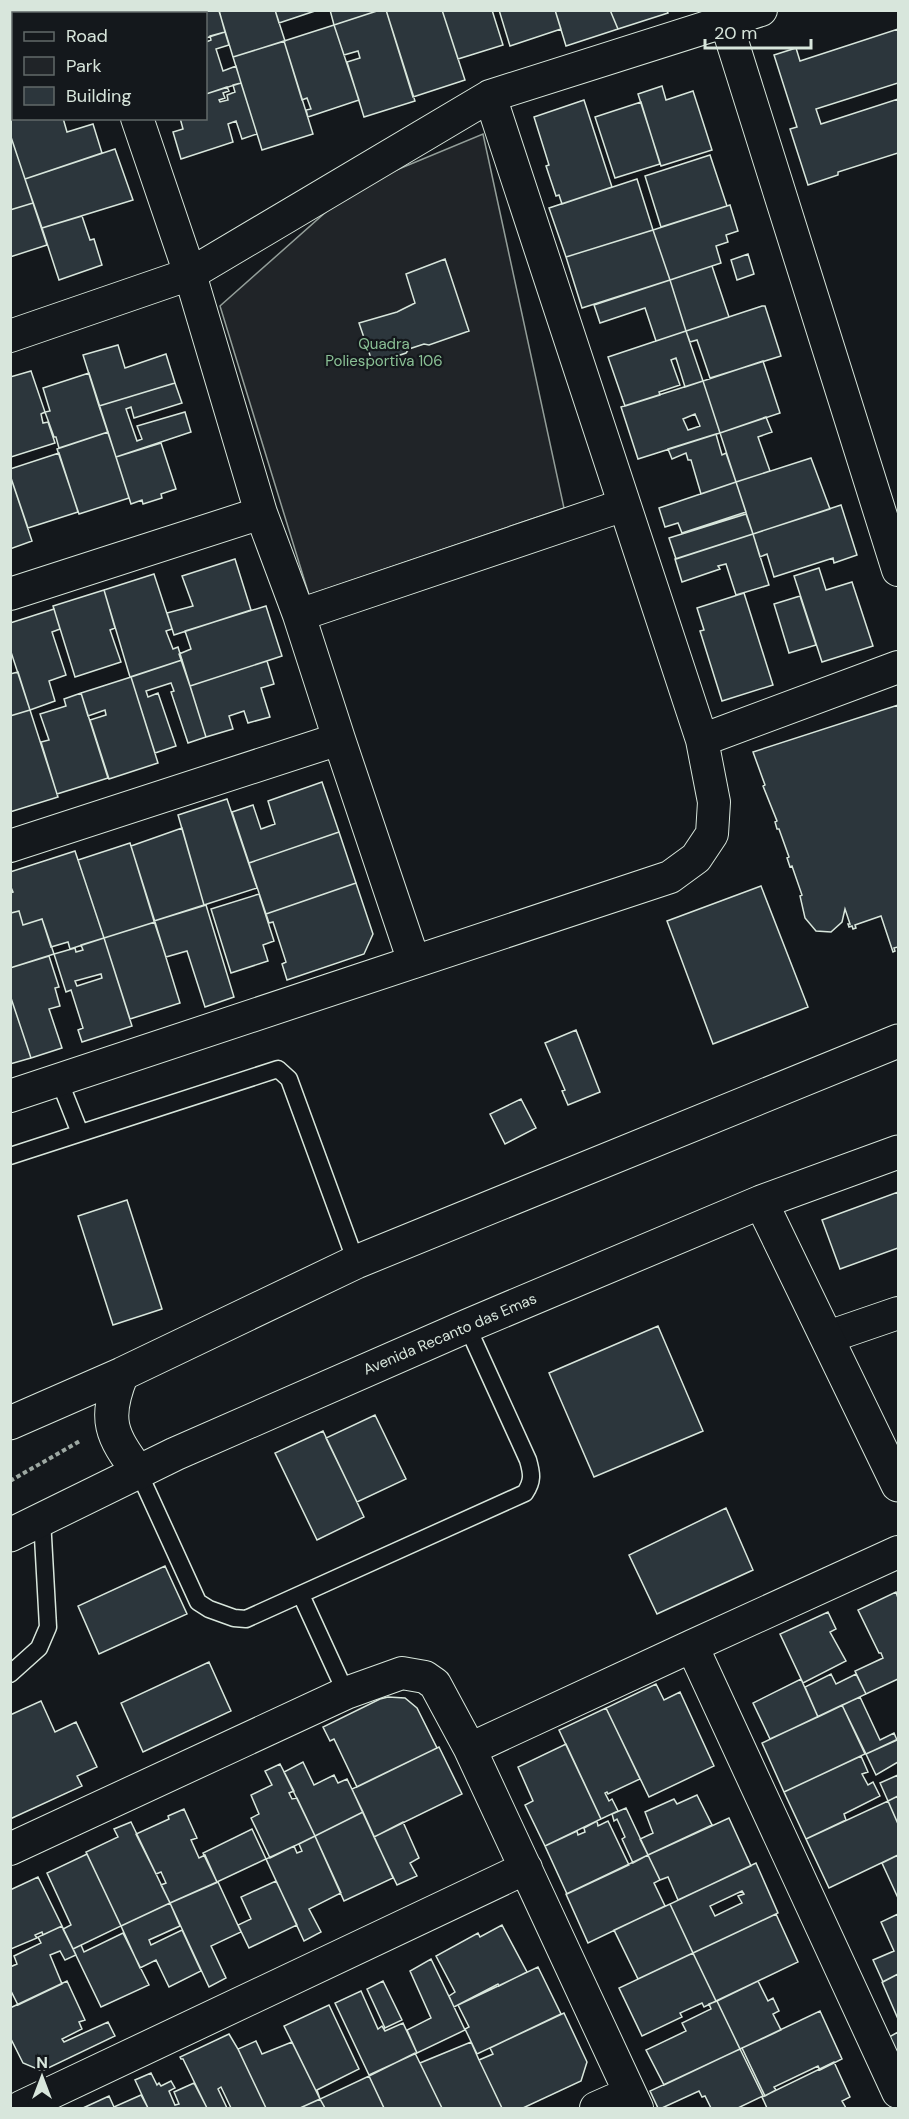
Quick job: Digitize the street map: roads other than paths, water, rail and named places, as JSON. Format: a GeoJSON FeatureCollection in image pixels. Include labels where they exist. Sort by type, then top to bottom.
{"type":"FeatureCollection","features":[{"type":"Feature","properties":{"kind":"main road"},"geometry":{"type":"LineString","coordinates":[[10,1423],[122,1374],[356,1262],[898,1041]]}},
{"type":"Feature","properties":{"kind":"main road","name":"Avenida Recanto das Emas"},"geometry":{"type":"LineString","coordinates":[[10,1535],[175,1454],[467,1326],[761,1202],[898,1152]]}},
{"type":"Feature","properties":{"kind":"main road"},"geometry":{"type":"LineString","coordinates":[[761,1202],[898,1485]]}},
{"type":"Feature","properties":{"kind":"main road"},"geometry":{"type":"LineString","coordinates":[[122,1374],[111,1405],[113,1423],[118,1443],[140,1473]]}},
{"type":"Feature","properties":{"kind":"street"},"geometry":{"type":"LineString","coordinates":[[10,336],[190,274],[490,96],[761,10]]}},
{"type":"Feature","properties":{"kind":"street"},"geometry":{"type":"LineString","coordinates":[[726,22],[898,570]]}},
{"type":"Feature","properties":{"kind":"street"},"geometry":{"type":"LineString","coordinates":[[10,1096],[670,878],[696,858],[712,834],[714,802],[702,740],[490,96]]}},
{"type":"Feature","properties":{"kind":"street"},"geometry":{"type":"LineString","coordinates":[[138,120],[190,274],[261,513],[299,615],[414,962]]}},
{"type":"Feature","properties":{"kind":"street"},"geometry":{"type":"LineString","coordinates":[[299,615],[624,505]]}},
{"type":"Feature","properties":{"kind":"street"},"geometry":{"type":"LineString","coordinates":[[10,594],[261,513]]}},
{"type":"Feature","properties":{"kind":"street"},"geometry":{"type":"LineString","coordinates":[[702,740],[898,667]]}},
{"type":"Feature","properties":{"kind":"street"},"geometry":{"type":"LineString","coordinates":[[10,846],[339,739]]}},
{"type":"Feature","properties":{"kind":"street"},"geometry":{"type":"LineString","coordinates":[[828,1337],[898,1313]]}},
{"type":"Feature","properties":{"kind":"street"},"geometry":{"type":"LineString","coordinates":[[470,1749],[898,1552]]}},
{"type":"Feature","properties":{"kind":"street"},"geometry":{"type":"LineString","coordinates":[[692,1646],[898,2092]]}},
{"type":"Feature","properties":{"kind":"street"},"geometry":{"type":"LineString","coordinates":[[10,1848],[346,1693],[402,1673],[425,1677],[435,1684],[470,1749],[633,2101],[596,2109]]}},
{"type":"Feature","properties":{"kind":"street"},"geometry":{"type":"LineString","coordinates":[[17,2101],[526,1868]]}},
{"type":"Feature","properties":{"kind":"lane"},"geometry":{"type":"LineString","coordinates":[[10,1156],[278,1069],[289,1079],[356,1262]]}},
{"type":"Feature","properties":{"kind":"lane"},"geometry":{"type":"LineString","coordinates":[[59,1080],[80,1133]]}},
{"type":"Feature","properties":{"kind":"lane"},"geometry":{"type":"LineString","coordinates":[[140,1473],[198,1602],[209,1609],[234,1618],[246,1619],[301,1595],[525,1493],[531,1483],[528,1460],[467,1326]]}},
{"type":"Feature","properties":{"kind":"lane"},"geometry":{"type":"LineString","coordinates":[[10,1674],[39,1648],[48,1627],[42,1519]]}},
{"type":"Feature","properties":{"kind":"lane"},"geometry":{"type":"LineString","coordinates":[[301,1595],[346,1693]]}},
{"type":"Feature","properties":{"kind":"park label","name":"Quadra Poliesportiva 106"},"geometry":{"type":"Point","coordinates":[384,352]}}]}
